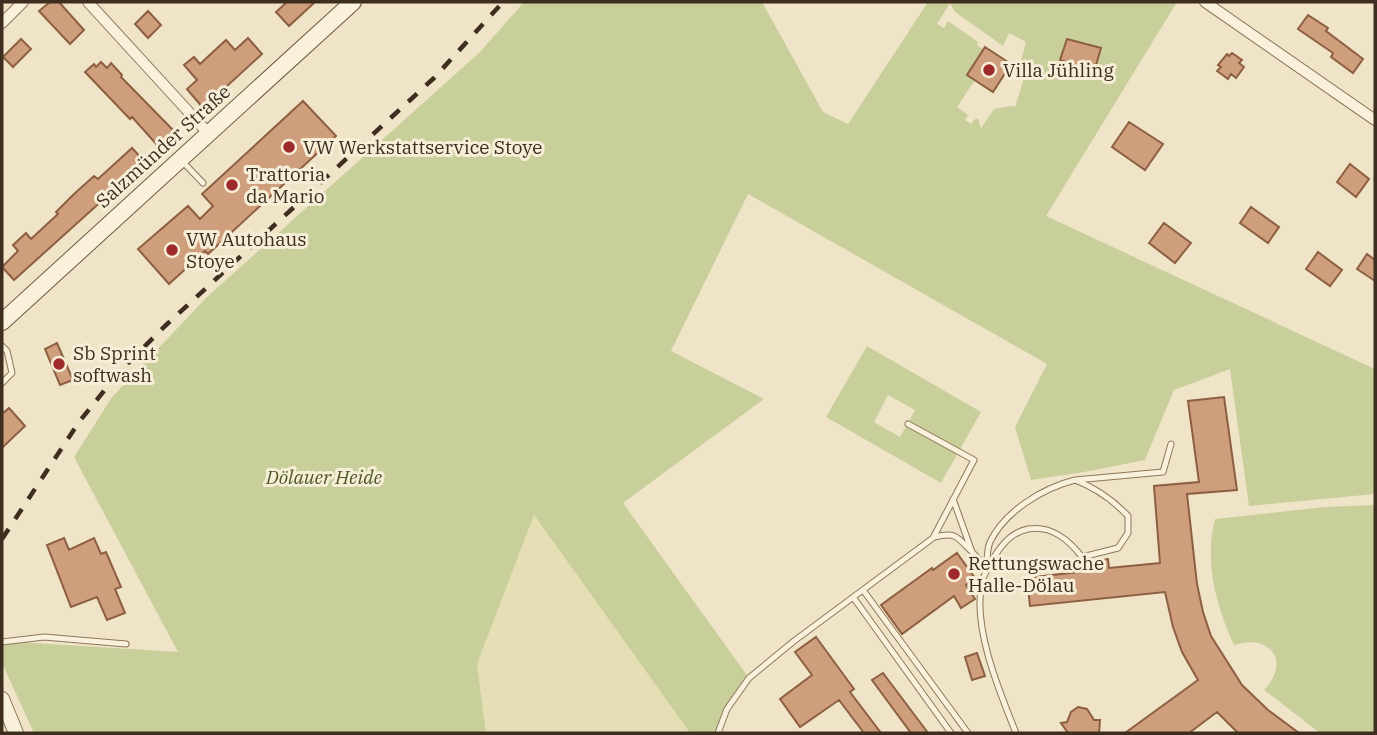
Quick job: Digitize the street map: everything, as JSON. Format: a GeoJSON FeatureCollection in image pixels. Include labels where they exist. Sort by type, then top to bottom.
{"type":"FeatureCollection","features":[{"type":"Feature","properties":{"kind":"main road","name":"Salzmünder Straße"},"geometry":{"type":"LineString","coordinates":[[2,322],[353,2]]}},
{"type":"Feature","properties":{"kind":"street"},"geometry":{"type":"LineString","coordinates":[[2,23],[23,2]]}},
{"type":"Feature","properties":{"kind":"street"},"geometry":{"type":"LineString","coordinates":[[88,2],[208,133]]}},
{"type":"Feature","properties":{"kind":"street"},"geometry":{"type":"LineString","coordinates":[[1205,2],[1375,120]]}},
{"type":"Feature","properties":{"kind":"street"},"geometry":{"type":"LineString","coordinates":[[2,699],[16,733]]}},
{"type":"Feature","properties":{"kind":"lane"},"geometry":{"type":"LineString","coordinates":[[180,159],[203,183]]}},
{"type":"Feature","properties":{"kind":"lane"},"geometry":{"type":"LineString","coordinates":[[2,346],[7,351],[12,373],[2,383]]}},
{"type":"Feature","properties":{"kind":"lane"},"geometry":{"type":"LineString","coordinates":[[908,424],[974,460],[933,538]]}},
{"type":"Feature","properties":{"kind":"lane"},"geometry":{"type":"LineString","coordinates":[[1016,733],[1000,691],[984,635],[981,591],[990,542],[1008,520],[1030,500],[1062,484],[1075,480],[1163,471],[1171,444]]}},
{"type":"Feature","properties":{"kind":"lane"},"geometry":{"type":"LineString","coordinates":[[987,568],[1011,536],[1035,528],[1062,536],[1082,557],[1118,548],[1128,533],[1128,516],[1115,502],[1075,480]]}},
{"type":"Feature","properties":{"kind":"lane"},"geometry":{"type":"LineString","coordinates":[[953,499],[972,552]]}},
{"type":"Feature","properties":{"kind":"lane"},"geometry":{"type":"LineString","coordinates":[[718,733],[727,709],[749,678],[933,538],[955,535],[987,568]]}},
{"type":"Feature","properties":{"kind":"lane"},"geometry":{"type":"LineString","coordinates":[[863,590],[968,733]]}},
{"type":"Feature","properties":{"kind":"lane"},"geometry":{"type":"LineString","coordinates":[[853,597],[951,733]]}},
{"type":"Feature","properties":{"kind":"lane"},"geometry":{"type":"LineString","coordinates":[[2,642],[44,637],[126,644]]}},
{"type":"Feature","properties":{"kind":"shaded area"},"geometry":{"type":"Polygon","coordinates":[[[533,514],[690,733],[486,733],[477,664],[533,514]]]}},
{"type":"Feature","properties":{"kind":"green space","name":"Dölauer Heide"},"geometry":{"type":"Polygon","coordinates":[[[524,2],[762,2],[823,112],[848,124],[928,2],[1177,2],[1046,216],[1375,369],[1375,494],[1249,506],[1230,369],[1174,390],[1145,460],[1031,480],[1015,427],[1047,364],[748,194],[671,351],[764,399],[623,503],[749,678],[735,695],[718,733],[690,733],[534,515],[477,664],[486,733],[34,733],[2,663],[2,641],[178,652],[74,457],[112,397],[207,297],[480,52],[524,2]],[[950,3],[937,24],[944,28],[948,21],[978,42],[977,45],[984,50],[968,75],[975,80],[957,107],[968,115],[965,120],[971,124],[978,119],[981,128],[994,109],[1015,107],[1024,78],[1019,68],[1026,42],[1009,33],[1003,46],[955,12],[950,3]]]}},
{"type":"Feature","properties":{"kind":"green space"},"geometry":{"type":"Polygon","coordinates":[[[867,346],[981,412],[941,483],[826,417],[867,346]],[[888,395],[874,422],[900,437],[915,410],[888,395]]]}},
{"type":"Feature","properties":{"kind":"green space"},"geometry":{"type":"Polygon","coordinates":[[[1373,505],[1375,733],[1320,733],[1264,690],[1276,669],[1273,652],[1258,643],[1234,645],[1217,599],[1211,567],[1215,519],[1325,507],[1373,505]]]}},
{"type":"Feature","properties":{"kind":"building"},"geometry":{"type":"Polygon","coordinates":[[[50,2],[59,2],[84,30],[70,44],[39,11],[50,2]]]}},
{"type":"Feature","properties":{"kind":"building"},"geometry":{"type":"Polygon","coordinates":[[[287,2],[315,2],[289,26],[276,12],[287,2]]]}},
{"type":"Feature","properties":{"kind":"building"},"geometry":{"type":"Polygon","coordinates":[[[148,11],[161,25],[148,38],[135,24],[148,11]]]}},
{"type":"Feature","properties":{"kind":"building"},"geometry":{"type":"Polygon","coordinates":[[[1308,15],[1328,28],[1326,31],[1363,59],[1353,73],[1331,57],[1333,53],[1298,29],[1308,15]]]}},
{"type":"Feature","properties":{"kind":"building"},"geometry":{"type":"Polygon","coordinates":[[[248,38],[262,54],[203,108],[187,89],[197,80],[184,65],[194,57],[200,64],[226,40],[235,50],[248,38]]]}},
{"type":"Feature","properties":{"kind":"building"},"geometry":{"type":"Polygon","coordinates":[[[21,39],[31,49],[13,67],[3,57],[21,39]]]}},
{"type":"Feature","properties":{"kind":"building"},"geometry":{"type":"Polygon","coordinates":[[[1067,39],[1101,48],[1094,72],[1060,60],[1067,39]]]}},
{"type":"Feature","properties":{"kind":"building","name":"Villa Jühling"},"geometry":{"type":"Polygon","coordinates":[[[985,47],[1011,64],[993,92],[967,75],[985,47]]]}},
{"type":"Feature","properties":{"kind":"building"},"geometry":{"type":"Polygon","coordinates":[[[1232,53],[1242,60],[1239,63],[1244,67],[1236,78],[1231,74],[1228,79],[1217,71],[1221,67],[1218,65],[1227,54],[1229,56],[1232,53]]]}},
{"type":"Feature","properties":{"kind":"building"},"geometry":{"type":"Polygon","coordinates":[[[101,62],[107,68],[111,63],[121,77],[175,132],[159,147],[85,72],[101,62]]]}},
{"type":"Feature","properties":{"kind":"building"},"geometry":{"type":"Polygon","coordinates":[[[303,101],[336,136],[208,254],[205,251],[169,284],[138,249],[188,206],[200,219],[213,206],[202,194],[303,101]]]}},
{"type":"Feature","properties":{"kind":"building"},"geometry":{"type":"Polygon","coordinates":[[[1129,122],[1163,144],[1145,170],[1112,147],[1129,122]]]}},
{"type":"Feature","properties":{"kind":"building"},"geometry":{"type":"Polygon","coordinates":[[[132,148],[145,162],[14,280],[2,267],[18,251],[13,245],[26,233],[31,239],[94,176],[98,179],[132,148]]]}},
{"type":"Feature","properties":{"kind":"building"},"geometry":{"type":"Polygon","coordinates":[[[1350,164],[1369,179],[1356,197],[1337,182],[1350,164]]]}},
{"type":"Feature","properties":{"kind":"building"},"geometry":{"type":"Polygon","coordinates":[[[1251,207],[1279,227],[1268,243],[1240,223],[1251,207]]]}},
{"type":"Feature","properties":{"kind":"building"},"geometry":{"type":"Polygon","coordinates":[[[1164,223],[1191,243],[1175,263],[1149,243],[1164,223]]]}},
{"type":"Feature","properties":{"kind":"building"},"geometry":{"type":"Polygon","coordinates":[[[1318,252],[1342,270],[1330,286],[1306,269],[1318,252]]]}},
{"type":"Feature","properties":{"kind":"building"},"geometry":{"type":"Polygon","coordinates":[[[1367,254],[1375,260],[1375,281],[1357,269],[1367,254]]]}},
{"type":"Feature","properties":{"kind":"building","name":"Sb Sprint softwash"},"geometry":{"type":"Polygon","coordinates":[[[57,343],[73,380],[60,385],[45,349],[57,343]]]}},
{"type":"Feature","properties":{"kind":"building"},"geometry":{"type":"Polygon","coordinates":[[[1224,397],[1237,490],[1187,494],[1197,584],[1203,612],[1211,636],[1242,685],[1268,710],[1299,733],[1238,733],[1217,712],[1189,733],[1125,733],[1198,680],[1182,652],[1165,592],[1030,606],[1027,578],[1086,571],[1085,562],[1108,559],[1109,568],[1160,563],[1154,486],[1199,482],[1188,401],[1224,397]]]}},
{"type":"Feature","properties":{"kind":"building"},"geometry":{"type":"Polygon","coordinates":[[[9,408],[25,426],[2,448],[2,414],[9,408]]]}},
{"type":"Feature","properties":{"kind":"building"},"geometry":{"type":"Polygon","coordinates":[[[64,538],[69,550],[94,538],[101,554],[106,552],[121,587],[115,589],[125,613],[107,620],[97,597],[71,607],[47,545],[64,538]]]}},
{"type":"Feature","properties":{"kind":"building"},"geometry":{"type":"Polygon","coordinates":[[[957,553],[975,578],[966,585],[975,599],[961,608],[954,596],[902,634],[881,605],[957,553]]]}},
{"type":"Feature","properties":{"kind":"building"},"geometry":{"type":"Polygon","coordinates":[[[816,637],[854,689],[850,692],[881,733],[864,733],[839,700],[800,727],[780,699],[812,675],[795,652],[816,637]]]}},
{"type":"Feature","properties":{"kind":"building"},"geometry":{"type":"Polygon","coordinates":[[[977,653],[985,676],[972,680],[965,657],[977,653]]]}},
{"type":"Feature","properties":{"kind":"building"},"geometry":{"type":"Polygon","coordinates":[[[883,673],[928,733],[911,733],[872,680],[883,673]]]}},
{"type":"Feature","properties":{"kind":"building"},"geometry":{"type":"Polygon","coordinates":[[[1078,707],[1087,709],[1094,720],[1100,720],[1099,733],[1068,733],[1061,723],[1067,722],[1071,712],[1078,707]]]}},
{"type":"Feature","properties":{"kind":"railway"},"geometry":{"type":"LineString","coordinates":[[2,539],[79,422],[120,371],[165,326],[434,78],[503,2]]}},
{"type":"Feature","properties":{"kind":"place","name":"Villa Jühling"},"geometry":{"type":"Point","coordinates":[989,70]}},
{"type":"Feature","properties":{"kind":"place","name":"VW Werkstattservice Stoye"},"geometry":{"type":"Point","coordinates":[289,147]}},
{"type":"Feature","properties":{"kind":"place","name":"Trattoria da Mario"},"geometry":{"type":"Point","coordinates":[232,185]}},
{"type":"Feature","properties":{"kind":"place","name":"VW Autohaus Stoye"},"geometry":{"type":"Point","coordinates":[172,250]}},
{"type":"Feature","properties":{"kind":"place","name":"Sb Sprint softwash"},"geometry":{"type":"Point","coordinates":[59,364]}},
{"type":"Feature","properties":{"kind":"place","name":"Rettungswache Halle-Dölau"},"geometry":{"type":"Point","coordinates":[954,574]}}]}
